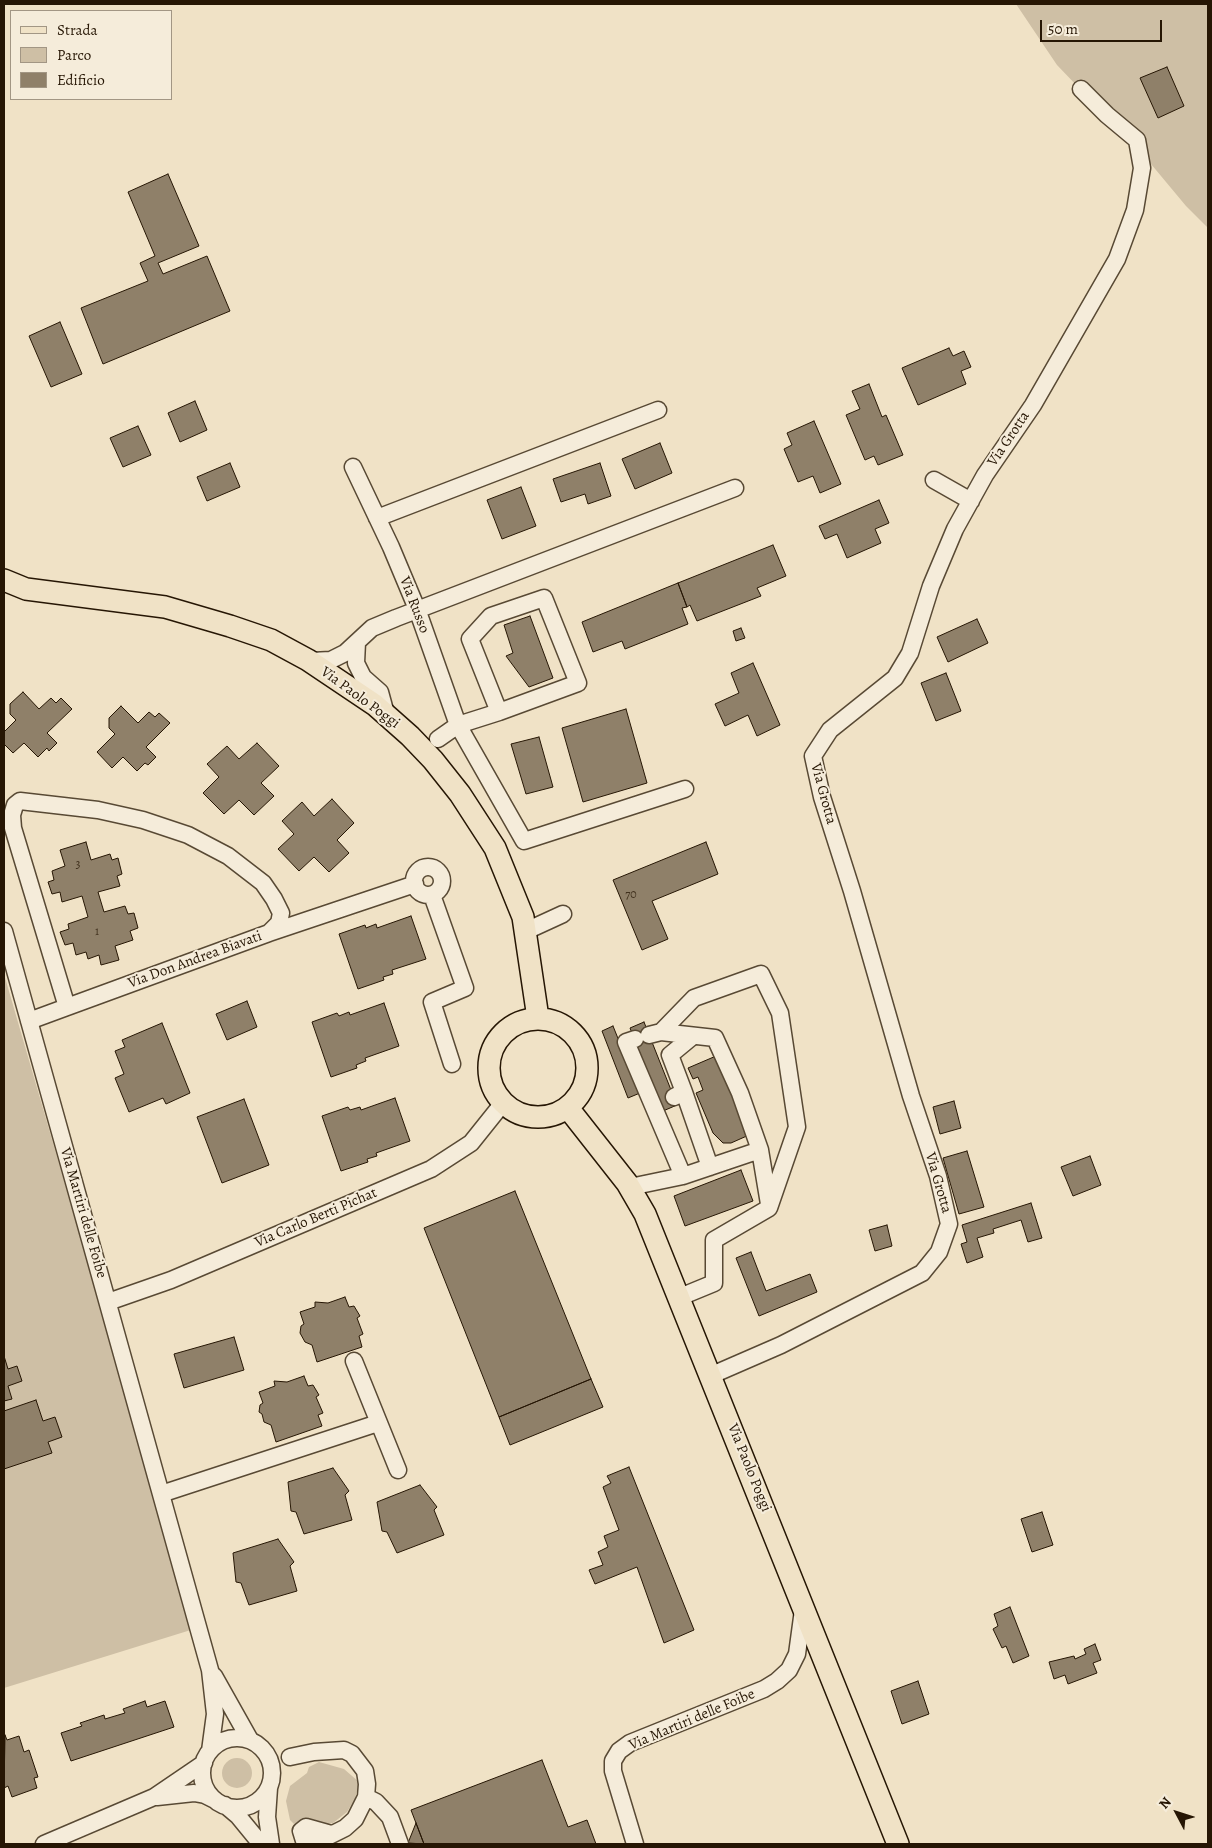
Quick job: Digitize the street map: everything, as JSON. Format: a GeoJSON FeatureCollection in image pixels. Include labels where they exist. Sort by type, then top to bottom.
{"type":"FeatureCollection","features":[{"type":"Feature","properties":{"kind":"main road","name":"Via Paolo Poggi"},"geometry":{"type":"LineString","coordinates":[[4,580],[26,588],[165,607],[198,615],[271,640],[342,681],[386,714],[433,760],[481,824],[512,885],[526,931],[538,1018]]}},
{"type":"Feature","properties":{"kind":"main road"},"geometry":{"type":"LineString","coordinates":[[538,1018],[565,1026],[578,1038],[588,1063],[587,1080],[576,1100],[568,1108],[547,1117],[535,1118],[512,1111],[503,1103],[493,1090],[489,1074],[490,1057],[496,1041],[507,1029],[522,1021],[538,1018]]}},
{"type":"Feature","properties":{"kind":"main road","name":"Via Paolo Poggi"},"geometry":{"type":"LineString","coordinates":[[568,1108],[630,1187],[646,1214],[898,1844]]}},
{"type":"Feature","properties":{"kind":"street","name":"Via Grotta"},"geometry":{"type":"LineString","coordinates":[[712,1376],[781,1344],[922,1273],[939,1252],[950,1224],[938,1176],[911,1096],[852,891],[822,797],[813,756],[830,730],[896,678],[910,653],[931,586],[954,529],[985,475],[1033,405],[1117,259],[1135,210],[1142,168],[1138,140],[1107,115],[1081,89]]}},
{"type":"Feature","properties":{"kind":"street"},"geometry":{"type":"LineString","coordinates":[[377,518],[658,410]]}},
{"type":"Feature","properties":{"kind":"street","name":"Via Russo"},"geometry":{"type":"LineString","coordinates":[[353,467],[417,610],[458,725],[524,841],[685,788]]}},
{"type":"Feature","properties":{"kind":"street"},"geometry":{"type":"LineString","coordinates":[[934,480],[970,501]]}},
{"type":"Feature","properties":{"kind":"street"},"geometry":{"type":"LineString","coordinates":[[310,661],[331,660],[346,653],[372,628],[735,488]]}},
{"type":"Feature","properties":{"kind":"street"},"geometry":{"type":"LineString","coordinates":[[438,739],[458,725],[499,712],[578,683],[544,598],[491,616],[470,639],[499,712]]}},
{"type":"Feature","properties":{"kind":"street"},"geometry":{"type":"LineString","coordinates":[[357,642],[356,663],[363,677],[380,692],[386,714]]}},
{"type":"Feature","properties":{"kind":"street","name":"Via Don Andrea Biavati"},"geometry":{"type":"LineString","coordinates":[[29,1021],[269,933],[279,923],[281,913],[274,899],[262,883],[228,856],[188,835],[143,820],[98,810],[20,801],[15,805],[12,815],[13,828],[67,1007]]}},
{"type":"Feature","properties":{"kind":"street"},"geometry":{"type":"LineString","coordinates":[[429,867],[438,870],[443,883],[439,891],[432,895],[421,894],[415,884],[415,877],[420,870],[429,867]]}},
{"type":"Feature","properties":{"kind":"street"},"geometry":{"type":"LineString","coordinates":[[269,933],[415,884]]}},
{"type":"Feature","properties":{"kind":"street"},"geometry":{"type":"LineString","coordinates":[[432,895],[465,988],[432,1002],[452,1064]]}},
{"type":"Feature","properties":{"kind":"street"},"geometry":{"type":"LineString","coordinates":[[526,931],[563,914]]}},
{"type":"Feature","properties":{"kind":"street","name":"Via Martiri delle Foibe"},"geometry":{"type":"LineString","coordinates":[[4,931],[210,1670],[215,1714],[204,1783],[220,1803],[238,1816],[261,1844]]}},
{"type":"Feature","properties":{"kind":"street"},"geometry":{"type":"LineString","coordinates":[[648,1035],[694,998],[761,974],[780,1013],[797,1127],[770,1206],[714,1240],[714,1283],[680,1298]]}},
{"type":"Feature","properties":{"kind":"street"},"geometry":{"type":"LineString","coordinates":[[710,1167],[668,1099],[626,1042],[648,1035],[715,1038],[740,1093],[760,1150],[770,1206]]}},
{"type":"Feature","properties":{"kind":"street"},"geometry":{"type":"LineString","coordinates":[[683,1176],[668,1099],[670,1055],[693,1036]]}},
{"type":"Feature","properties":{"kind":"street","name":"Via Carlo Berti Pichat"},"geometry":{"type":"LineString","coordinates":[[108,1302],[171,1280],[431,1169],[471,1142],[503,1103]]}},
{"type":"Feature","properties":{"kind":"street"},"geometry":{"type":"LineString","coordinates":[[630,1187],[683,1176],[760,1150]]}},
{"type":"Feature","properties":{"kind":"street"},"geometry":{"type":"LineString","coordinates":[[354,1361],[398,1470]]}},
{"type":"Feature","properties":{"kind":"street"},"geometry":{"type":"LineString","coordinates":[[161,1494],[378,1423]]}},
{"type":"Feature","properties":{"kind":"street","name":"Via Martiri delle Foibe"},"geometry":{"type":"LineString","coordinates":[[635,1844],[613,1771],[613,1761],[619,1751],[630,1743],[764,1689],[777,1681],[789,1670],[797,1654],[804,1606]]}},
{"type":"Feature","properties":{"kind":"street","name":"Via Martiri delle Foibe"},"geometry":{"type":"LineString","coordinates":[[210,1670],[250,1740],[267,1754]]}},
{"type":"Feature","properties":{"kind":"street"},"geometry":{"type":"LineString","coordinates":[[44,1844],[154,1797],[207,1757],[218,1743],[231,1738],[250,1740]]}},
{"type":"Feature","properties":{"kind":"street"},"geometry":{"type":"LineString","coordinates":[[271,1844],[267,1817],[270,1781],[267,1754],[290,1757],[335,1749],[352,1754],[365,1771],[368,1784],[366,1797],[355,1819],[345,1828],[313,1844]]}},
{"type":"Feature","properties":{"kind":"street"},"geometry":{"type":"LineString","coordinates":[[154,1797],[194,1793],[205,1795],[220,1803],[239,1808],[253,1804],[290,1757]]}},
{"type":"Feature","properties":{"kind":"street"},"geometry":{"type":"LineString","coordinates":[[366,1797],[376,1802],[390,1817],[400,1844]]}},
{"type":"Feature","properties":{"kind":"street"},"geometry":{"type":"LineString","coordinates":[[305,1844],[301,1831],[306,1827],[331,1834]]}},
{"type":"Feature","properties":{"kind":"green space"},"geometry":{"type":"Polygon","coordinates":[[[1016,4],[1208,4],[1208,228],[1186,206],[1146,158],[1057,65],[1016,4]]]}},
{"type":"Feature","properties":{"kind":"green space"},"geometry":{"type":"Polygon","coordinates":[[[4,974],[194,1629],[4,1688],[4,974]]]}},
{"type":"Feature","properties":{"kind":"green space"},"geometry":{"type":"Polygon","coordinates":[[[237,1758],[248,1762],[252,1773],[248,1784],[237,1788],[226,1784],[222,1773],[226,1762],[237,1758]]]}},
{"type":"Feature","properties":{"kind":"green space"},"geometry":{"type":"Polygon","coordinates":[[[319,1762],[344,1769],[359,1782],[355,1799],[347,1812],[333,1823],[317,1826],[305,1818],[294,1824],[290,1820],[286,1801],[290,1786],[307,1773],[309,1767],[319,1762]]]}},
{"type":"Feature","properties":{"kind":"building"},"geometry":{"type":"Polygon","coordinates":[[[1167,67],[1184,106],[1158,118],[1140,78],[1167,67]]]}},
{"type":"Feature","properties":{"kind":"building"},"geometry":{"type":"Polygon","coordinates":[[[168,174],[199,246],[158,263],[163,274],[207,256],[230,311],[103,364],[81,308],[148,281],[140,263],[155,256],[128,192],[168,174]]]}},
{"type":"Feature","properties":{"kind":"building"},"geometry":{"type":"Polygon","coordinates":[[[60,322],[82,374],[51,387],[29,336],[60,322]]]}},
{"type":"Feature","properties":{"kind":"building"},"geometry":{"type":"Polygon","coordinates":[[[949,348],[953,356],[964,351],[971,367],[961,371],[966,384],[918,405],[902,368],[949,348]]]}},
{"type":"Feature","properties":{"kind":"building"},"geometry":{"type":"Polygon","coordinates":[[[869,384],[882,417],[886,415],[903,455],[878,465],[874,456],[865,460],[846,415],[860,409],[852,391],[869,384]]]}},
{"type":"Feature","properties":{"kind":"building"},"geometry":{"type":"Polygon","coordinates":[[[195,401],[207,430],[180,442],[168,413],[195,401]]]}},
{"type":"Feature","properties":{"kind":"building"},"geometry":{"type":"Polygon","coordinates":[[[814,421],[841,484],[820,493],[813,476],[798,482],[784,449],[792,445],[787,433],[814,421]]]}},
{"type":"Feature","properties":{"kind":"building"},"geometry":{"type":"Polygon","coordinates":[[[138,426],[151,455],[123,467],[110,438],[138,426]]]}},
{"type":"Feature","properties":{"kind":"building"},"geometry":{"type":"Polygon","coordinates":[[[660,443],[672,473],[635,489],[622,459],[660,443]]]}},
{"type":"Feature","properties":{"kind":"building"},"geometry":{"type":"Polygon","coordinates":[[[230,463],[240,487],[207,501],[197,477],[230,463]]]}},
{"type":"Feature","properties":{"kind":"building"},"geometry":{"type":"Polygon","coordinates":[[[600,463],[611,496],[588,504],[585,494],[561,502],[553,479],[600,463]]]}},
{"type":"Feature","properties":{"kind":"building"},"geometry":{"type":"Polygon","coordinates":[[[521,487],[536,526],[502,539],[487,500],[521,487]]]}},
{"type":"Feature","properties":{"kind":"building"},"geometry":{"type":"Polygon","coordinates":[[[879,500],[889,523],[875,529],[881,543],[847,558],[837,534],[825,539],[819,526],[879,500]]]}},
{"type":"Feature","properties":{"kind":"building"},"geometry":{"type":"Polygon","coordinates":[[[773,545],[786,576],[757,588],[761,596],[697,621],[690,605],[687,607],[678,583],[773,545]]]}},
{"type":"Feature","properties":{"kind":"building"},"geometry":{"type":"Polygon","coordinates":[[[678,583],[687,607],[682,608],[688,624],[625,649],[622,641],[593,652],[582,622],[678,583]]]}},
{"type":"Feature","properties":{"kind":"building"},"geometry":{"type":"Polygon","coordinates":[[[530,616],[553,678],[529,687],[506,656],[513,653],[504,625],[530,616]]]}},
{"type":"Feature","properties":{"kind":"building"},"geometry":{"type":"Polygon","coordinates":[[[977,619],[988,643],[948,662],[937,637],[977,619]]]}},
{"type":"Feature","properties":{"kind":"building"},"geometry":{"type":"Polygon","coordinates":[[[741,628],[745,638],[736,641],[733,631],[741,628]]]}},
{"type":"Feature","properties":{"kind":"building"},"geometry":{"type":"Polygon","coordinates":[[[753,663],[780,725],[757,736],[748,715],[725,726],[715,704],[739,693],[731,673],[753,663]]]}},
{"type":"Feature","properties":{"kind":"building"},"geometry":{"type":"Polygon","coordinates":[[[946,673],[961,711],[936,721],[921,683],[946,673]]]}},
{"type":"Feature","properties":{"kind":"building"},"geometry":{"type":"Polygon","coordinates":[[[23,692],[39,709],[51,698],[56,703],[61,698],[72,709],[47,733],[57,743],[49,751],[47,748],[38,757],[24,743],[13,753],[4,744],[4,732],[16,720],[10,714],[10,704],[23,692]]]}},
{"type":"Feature","properties":{"kind":"building"},"geometry":{"type":"Polygon","coordinates":[[[121,706],[138,723],[149,712],[155,717],[159,713],[170,723],[146,747],[156,757],[148,765],[145,763],[137,771],[123,757],[112,768],[97,752],[115,734],[109,728],[109,718],[121,706]]]}},
{"type":"Feature","properties":{"kind":"building"},"geometry":{"type":"Polygon","coordinates":[[[626,709],[647,783],[583,802],[562,728],[626,709]]]}},
{"type":"Feature","properties":{"kind":"building"},"geometry":{"type":"Polygon","coordinates":[[[539,737],[553,787],[526,794],[511,744],[539,737]]]}},
{"type":"Feature","properties":{"kind":"building"},"geometry":{"type":"Polygon","coordinates":[[[257,743],[279,766],[261,783],[274,796],[254,815],[239,800],[224,814],[203,793],[219,777],[207,764],[227,746],[239,759],[257,743]]]}},
{"type":"Feature","properties":{"kind":"building"},"geometry":{"type":"Polygon","coordinates":[[[332,799],[354,823],[337,840],[349,853],[329,872],[314,857],[299,871],[278,849],[294,834],[282,821],[302,802],[314,816],[332,799]]]}},
{"type":"Feature","properties":{"kind":"building"},"geometry":{"type":"Polygon","coordinates":[[[86,842],[91,860],[110,854],[112,860],[118,858],[122,874],[117,876],[120,886],[98,892],[104,912],[125,906],[128,914],[134,913],[138,928],[130,931],[133,940],[115,946],[119,960],[101,965],[99,955],[88,959],[86,952],[76,955],[73,943],[65,945],[60,932],[69,929],[68,924],[88,917],[82,896],[62,902],[60,892],[52,894],[48,882],[54,880],[52,871],[65,866],[60,850],[86,842]]]}},
{"type":"Feature","properties":{"kind":"building"},"geometry":{"type":"Polygon","coordinates":[[[706,842],[718,874],[652,901],[668,939],[642,950],[613,880],[706,842]]]}},
{"type":"Feature","properties":{"kind":"building"},"geometry":{"type":"Polygon","coordinates":[[[411,916],[426,959],[392,970],[393,974],[383,977],[384,980],[358,989],[339,934],[365,925],[366,928],[376,924],[377,928],[411,916]]]}},
{"type":"Feature","properties":{"kind":"building"},"geometry":{"type":"Polygon","coordinates":[[[247,1001],[257,1027],[227,1040],[216,1014],[247,1001]]]}},
{"type":"Feature","properties":{"kind":"building"},"geometry":{"type":"Polygon","coordinates":[[[384,1003],[399,1046],[365,1058],[366,1061],[356,1065],[357,1068],[331,1077],[312,1022],[337,1013],[339,1016],[349,1012],[350,1015],[384,1003]]]}},
{"type":"Feature","properties":{"kind":"building"},"geometry":{"type":"Polygon","coordinates":[[[644,1022],[677,1105],[663,1111],[630,1028],[644,1022]]]}},
{"type":"Feature","properties":{"kind":"building"},"geometry":{"type":"Polygon","coordinates":[[[162,1023],[190,1093],[166,1104],[163,1098],[129,1112],[115,1078],[124,1074],[115,1051],[125,1047],[122,1040],[162,1023]]]}},
{"type":"Feature","properties":{"kind":"building"},"geometry":{"type":"Polygon","coordinates":[[[613,1026],[640,1093],[628,1098],[602,1031],[613,1026]]]}},
{"type":"Feature","properties":{"kind":"building"},"geometry":{"type":"Polygon","coordinates":[[[716,1056],[749,1135],[731,1143],[723,1143],[713,1133],[696,1093],[703,1090],[698,1077],[693,1079],[688,1068],[716,1056]]]}},
{"type":"Feature","properties":{"kind":"building"},"geometry":{"type":"Polygon","coordinates":[[[395,1098],[410,1141],[376,1153],[377,1156],[367,1159],[368,1162],[341,1171],[322,1116],[348,1107],[350,1110],[360,1107],[361,1110],[395,1098]]]}},
{"type":"Feature","properties":{"kind":"building"},"geometry":{"type":"Polygon","coordinates":[[[244,1099],[269,1165],[222,1183],[197,1117],[244,1099]]]}},
{"type":"Feature","properties":{"kind":"building"},"geometry":{"type":"Polygon","coordinates":[[[954,1101],[961,1128],[940,1134],[933,1107],[954,1101]]]}},
{"type":"Feature","properties":{"kind":"building"},"geometry":{"type":"Polygon","coordinates":[[[967,1151],[984,1207],[959,1214],[943,1158],[967,1151]]]}},
{"type":"Feature","properties":{"kind":"building"},"geometry":{"type":"Polygon","coordinates":[[[1090,1156],[1101,1185],[1073,1196],[1061,1167],[1090,1156]]]}},
{"type":"Feature","properties":{"kind":"building"},"geometry":{"type":"Polygon","coordinates":[[[741,1170],[753,1201],[685,1226],[674,1196],[741,1170]]]}},
{"type":"Feature","properties":{"kind":"building"},"geometry":{"type":"Polygon","coordinates":[[[515,1191],[591,1379],[499,1417],[424,1228],[515,1191]]]}},
{"type":"Feature","properties":{"kind":"building"},"geometry":{"type":"Polygon","coordinates":[[[1031,1203],[1042,1238],[1028,1242],[1021,1220],[993,1229],[994,1233],[977,1238],[983,1257],[967,1263],[961,1244],[967,1242],[962,1225],[1031,1203]]]}},
{"type":"Feature","properties":{"kind":"building"},"geometry":{"type":"Polygon","coordinates":[[[887,1225],[892,1246],[875,1251],[869,1230],[887,1225]]]}},
{"type":"Feature","properties":{"kind":"building"},"geometry":{"type":"Polygon","coordinates":[[[751,1252],[766,1291],[810,1274],[817,1292],[759,1316],[736,1258],[751,1252]]]}},
{"type":"Feature","properties":{"kind":"building"},"geometry":{"type":"Polygon","coordinates":[[[345,1297],[349,1307],[354,1306],[360,1316],[357,1318],[363,1334],[359,1336],[362,1347],[317,1362],[312,1345],[305,1342],[300,1333],[301,1326],[304,1324],[300,1312],[315,1307],[315,1302],[328,1303],[345,1297]]]}},
{"type":"Feature","properties":{"kind":"building"},"geometry":{"type":"Polygon","coordinates":[[[234,1337],[244,1370],[184,1388],[174,1354],[234,1337]]]}},
{"type":"Feature","properties":{"kind":"building"},"geometry":{"type":"Polygon","coordinates":[[[4,1356],[8,1369],[17,1366],[22,1381],[8,1386],[12,1399],[4,1401],[4,1356]]]}},
{"type":"Feature","properties":{"kind":"building"},"geometry":{"type":"Polygon","coordinates":[[[304,1376],[308,1386],[313,1385],[319,1395],[316,1397],[323,1413],[318,1415],[322,1426],[276,1442],[271,1425],[264,1422],[262,1414],[259,1412],[260,1405],[263,1403],[259,1392],[275,1386],[274,1381],[287,1382],[304,1376]]]}},
{"type":"Feature","properties":{"kind":"building"},"geometry":{"type":"Polygon","coordinates":[[[591,1379],[603,1407],[510,1445],[499,1417],[591,1379]]]}},
{"type":"Feature","properties":{"kind":"building"},"geometry":{"type":"Polygon","coordinates":[[[36,1400],[43,1421],[55,1417],[62,1437],[48,1442],[52,1453],[4,1469],[4,1411],[36,1400]]]}},
{"type":"Feature","properties":{"kind":"building"},"geometry":{"type":"Polygon","coordinates":[[[629,1467],[694,1630],[664,1643],[637,1567],[595,1584],[589,1570],[603,1565],[598,1552],[608,1547],[604,1536],[619,1530],[603,1487],[611,1483],[607,1476],[629,1467]]]}},
{"type":"Feature","properties":{"kind":"building"},"geometry":{"type":"Polygon","coordinates":[[[333,1468],[349,1491],[345,1495],[352,1520],[304,1534],[296,1512],[291,1511],[288,1482],[333,1468]]]}},
{"type":"Feature","properties":{"kind":"building"},"geometry":{"type":"Polygon","coordinates":[[[420,1485],[437,1507],[434,1510],[444,1535],[397,1553],[387,1532],[382,1531],[377,1502],[420,1485]]]}},
{"type":"Feature","properties":{"kind":"building"},"geometry":{"type":"Polygon","coordinates":[[[1042,1512],[1053,1545],[1032,1552],[1021,1519],[1042,1512]]]}},
{"type":"Feature","properties":{"kind":"building"},"geometry":{"type":"Polygon","coordinates":[[[278,1539],[294,1562],[290,1566],[297,1591],[249,1605],[241,1583],[236,1582],[233,1553],[278,1539]]]}},
{"type":"Feature","properties":{"kind":"building"},"geometry":{"type":"Polygon","coordinates":[[[1010,1607],[1029,1656],[1013,1663],[1006,1646],[1002,1648],[993,1629],[998,1626],[994,1614],[1010,1607]]]}},
{"type":"Feature","properties":{"kind":"building"},"geometry":{"type":"Polygon","coordinates":[[[1095,1644],[1101,1660],[1093,1663],[1097,1673],[1068,1684],[1065,1675],[1054,1679],[1049,1662],[1074,1656],[1075,1659],[1086,1654],[1084,1649],[1095,1644]]]}},
{"type":"Feature","properties":{"kind":"building"},"geometry":{"type":"Polygon","coordinates":[[[918,1681],[929,1714],[902,1724],[891,1691],[918,1681]]]}},
{"type":"Feature","properties":{"kind":"building"},"geometry":{"type":"Polygon","coordinates":[[[145,1701],[147,1707],[165,1701],[174,1727],[71,1761],[61,1733],[82,1726],[80,1723],[104,1715],[105,1719],[125,1713],[123,1709],[145,1701]]]}},
{"type":"Feature","properties":{"kind":"building"},"geometry":{"type":"Polygon","coordinates":[[[5,1735],[7,1740],[19,1736],[24,1752],[29,1750],[38,1777],[34,1778],[37,1788],[12,1797],[8,1786],[4,1788],[5,1735]]]}},
{"type":"Feature","properties":{"kind":"building"},"geometry":{"type":"Polygon","coordinates":[[[542,1760],[568,1827],[587,1820],[596,1844],[424,1844],[411,1810],[542,1760]]]}},
{"type":"Feature","properties":{"kind":"building"},"geometry":{"type":"Polygon","coordinates":[[[416,1823],[424,1844],[408,1843],[416,1823]]]}}]}
